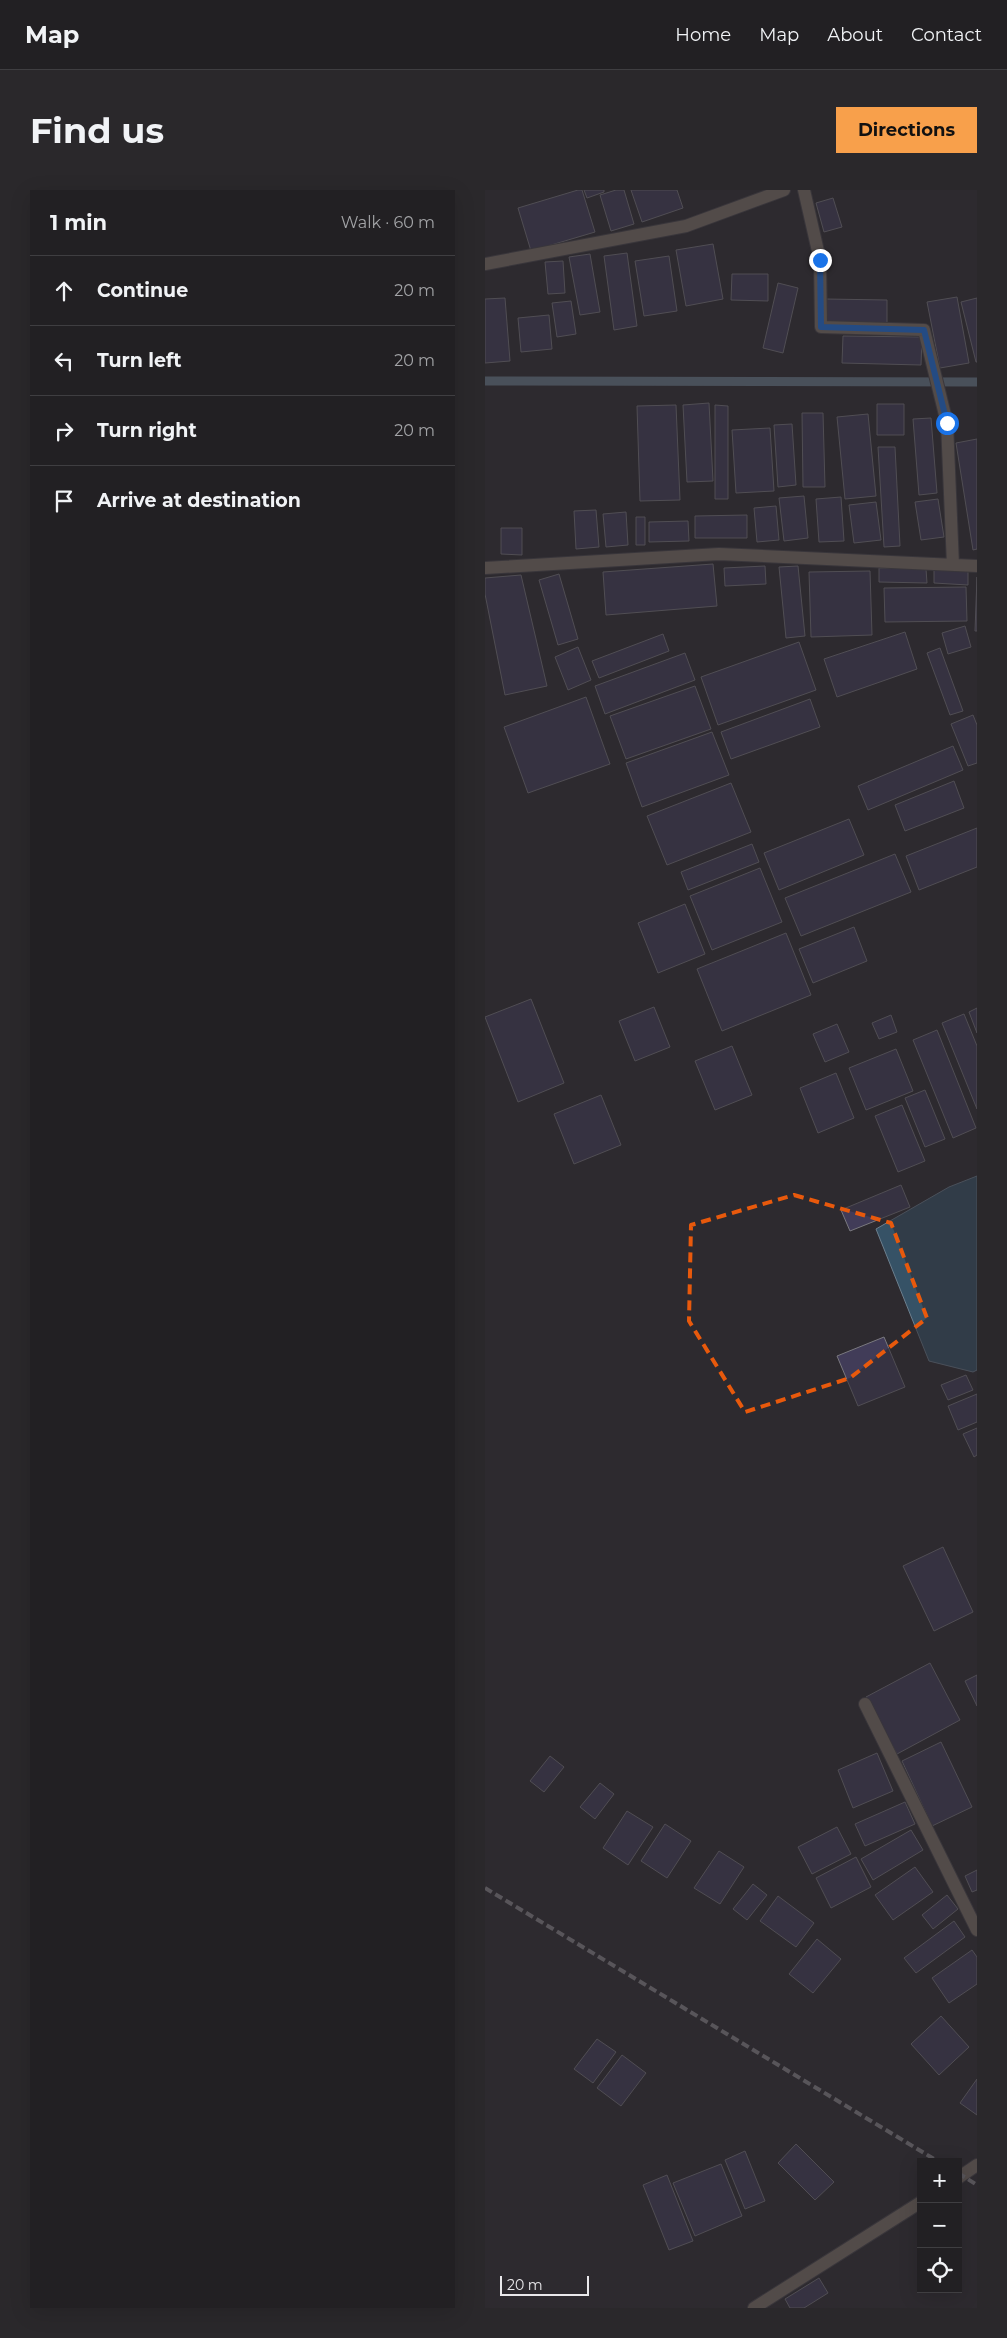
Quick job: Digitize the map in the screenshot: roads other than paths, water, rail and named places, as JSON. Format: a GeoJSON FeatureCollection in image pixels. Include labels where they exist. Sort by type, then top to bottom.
{"type":"FeatureCollection","features":[{"type":"Feature","properties":{"kind":"street"},"geometry":{"type":"LineString","coordinates":[[485,264],[686,226],[784,190]]}},
{"type":"Feature","properties":{"kind":"street"},"geometry":{"type":"LineString","coordinates":[[804,190],[820,260],[821,327],[924,330],[947,423],[953,565]]}},
{"type":"Feature","properties":{"kind":"street"},"geometry":{"type":"LineString","coordinates":[[485,568],[719,554],[977,566]]}},
{"type":"Feature","properties":{"kind":"street"},"geometry":{"type":"LineString","coordinates":[[865,1704],[977,1930]]}},
{"type":"Feature","properties":{"kind":"street"},"geometry":{"type":"LineString","coordinates":[[962,2175],[977,2165]]}},
{"type":"Feature","properties":{"kind":"street"},"geometry":{"type":"LineString","coordinates":[[754,2308],[919,2203]]}},
{"type":"Feature","properties":{"kind":"water"},"geometry":{"type":"Polygon","coordinates":[[[977,1176],[977,1370],[973,1372],[929,1361],[876,1229],[949,1187],[977,1176]]]}},
{"type":"Feature","properties":{"kind":"waterway"},"geometry":{"type":"LineString","coordinates":[[485,381],[977,382]]}},
{"type":"Feature","properties":{"kind":"railway"},"geometry":{"type":"LineString","coordinates":[[485,1888],[932,2158]]}},
{"type":"Feature","properties":{"kind":"railway"},"geometry":{"type":"LineString","coordinates":[[962,2176],[977,2185]]}}]}
